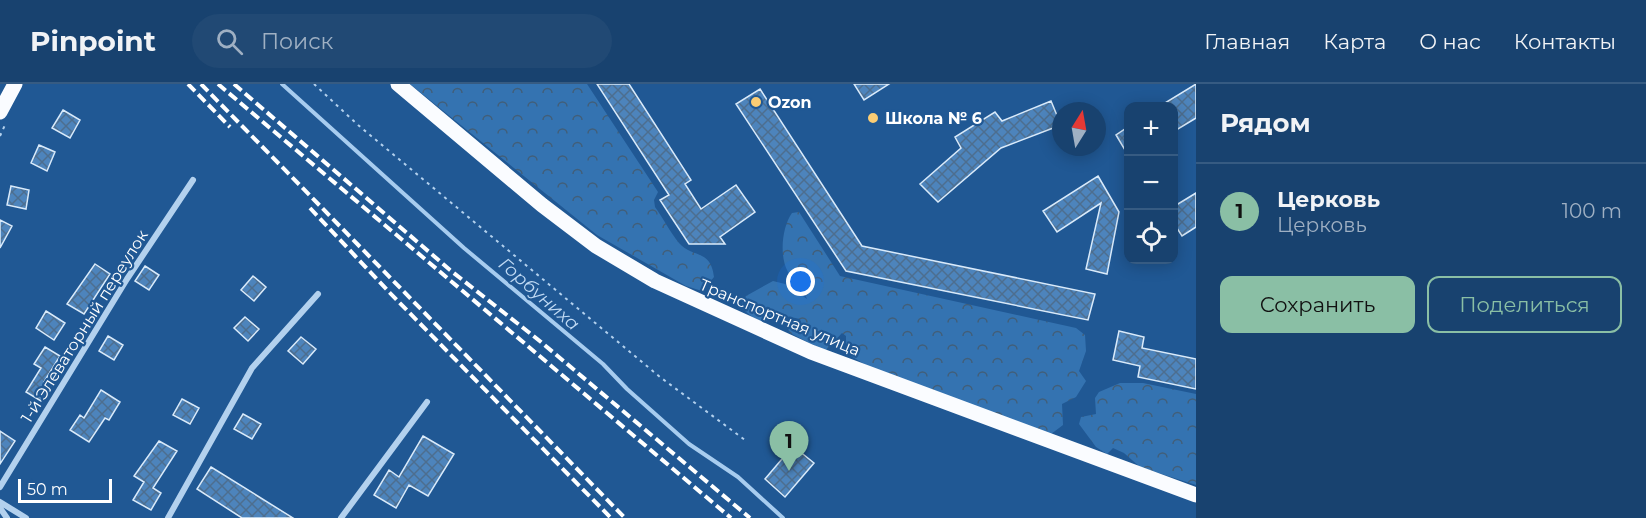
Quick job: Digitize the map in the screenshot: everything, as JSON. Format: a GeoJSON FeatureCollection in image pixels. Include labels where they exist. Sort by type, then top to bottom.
{"type":"FeatureCollection","features":[{"type":"Feature","properties":{"kind":"main road"},"geometry":{"type":"LineString","coordinates":[[0,112],[15,84]]}},
{"type":"Feature","properties":{"kind":"main road","name":"Транспортная улица"},"geometry":{"type":"LineString","coordinates":[[398,84],[542,205],[596,246],[655,281],[811,352],[1196,495]]}},
{"type":"Feature","properties":{"kind":"street","name":"1-й Элеваторный переулок"},"geometry":{"type":"LineString","coordinates":[[0,487],[127,279],[193,180]]}},
{"type":"Feature","properties":{"kind":"street"},"geometry":{"type":"LineString","coordinates":[[168,518],[252,368],[318,294]]}},
{"type":"Feature","properties":{"kind":"street"},"geometry":{"type":"LineString","coordinates":[[341,518],[427,402]]}},
{"type":"Feature","properties":{"kind":"street"},"geometry":{"type":"LineString","coordinates":[[0,502],[26,518]]}},
{"type":"Feature","properties":{"kind":"street"},"geometry":{"type":"LineString","coordinates":[[0,507],[7,518]]}},
{"type":"Feature","properties":{"kind":"path"},"geometry":{"type":"LineString","coordinates":[[314,84],[358,125],[651,370],[745,440]]}},
{"type":"Feature","properties":{"kind":"green space"},"geometry":{"type":"Polygon","coordinates":[[[410,84],[587,84],[658,192],[654,200],[655,207],[679,243],[709,262],[714,277],[702,291],[686,286],[597,235],[410,84]]]}},
{"type":"Feature","properties":{"kind":"green space"},"geometry":{"type":"Polygon","coordinates":[[[799,212],[840,276],[1076,328],[1085,335],[1086,351],[1079,371],[1086,381],[1076,397],[1062,404],[1063,425],[1051,434],[876,371],[846,353],[846,336],[842,333],[825,351],[790,333],[788,329],[801,323],[800,319],[781,315],[763,322],[756,320],[740,307],[746,296],[773,281],[785,284],[807,299],[788,272],[783,258],[786,226],[792,213],[799,212]]]}},
{"type":"Feature","properties":{"kind":"green space"},"geometry":{"type":"Polygon","coordinates":[[[1120,383],[1143,383],[1196,394],[1196,485],[1140,467],[1124,453],[1113,448],[1107,454],[1096,447],[1079,424],[1081,417],[1096,414],[1095,398],[1099,392],[1120,383]]]}},
{"type":"Feature","properties":{"kind":"building"},"geometry":{"type":"Polygon","coordinates":[[[597,84],[629,84],[691,180],[685,184],[701,209],[736,185],[755,212],[720,237],[725,244],[689,244],[660,200],[669,195],[597,84]]]}},
{"type":"Feature","properties":{"kind":"building"},"geometry":{"type":"Polygon","coordinates":[[[854,84],[889,84],[864,100],[854,84]]]}},
{"type":"Feature","properties":{"kind":"building"},"geometry":{"type":"Polygon","coordinates":[[[1196,84],[1196,118],[1178,129],[1178,102],[1167,102],[1196,84]]]}},
{"type":"Feature","properties":{"kind":"building"},"geometry":{"type":"Polygon","coordinates":[[[760,89],[862,246],[1095,294],[1088,320],[846,271],[736,104],[760,89]]]}},
{"type":"Feature","properties":{"kind":"building"},"geometry":{"type":"Polygon","coordinates":[[[1051,101],[1052,103],[1052,128],[1001,148],[938,202],[920,184],[961,148],[955,137],[995,112],[1002,121],[1051,101]]]}},
{"type":"Feature","properties":{"kind":"building"},"geometry":{"type":"Polygon","coordinates":[[[63,110],[80,120],[70,138],[52,128],[63,110]]]}},
{"type":"Feature","properties":{"kind":"building"},"geometry":{"type":"Polygon","coordinates":[[[1124,130],[1124,148],[1116,135],[1124,130]]]}},
{"type":"Feature","properties":{"kind":"building"},"geometry":{"type":"Polygon","coordinates":[[[39,145],[55,152],[47,171],[31,163],[39,145]]]}},
{"type":"Feature","properties":{"kind":"building"},"geometry":{"type":"Polygon","coordinates":[[[1098,176],[1119,212],[1107,274],[1086,269],[1101,203],[1057,232],[1043,211],[1098,176]]]}},
{"type":"Feature","properties":{"kind":"building"},"geometry":{"type":"Polygon","coordinates":[[[11,186],[29,190],[26,209],[7,205],[11,186]]]}},
{"type":"Feature","properties":{"kind":"building"},"geometry":{"type":"Polygon","coordinates":[[[1196,193],[1196,227],[1182,236],[1178,230],[1178,204],[1196,193]]]}},
{"type":"Feature","properties":{"kind":"building"},"geometry":{"type":"Polygon","coordinates":[[[0,220],[12,226],[0,248],[0,220]]]}},
{"type":"Feature","properties":{"kind":"building"},"geometry":{"type":"Polygon","coordinates":[[[95,264],[110,274],[84,314],[67,304],[95,264]]]}},
{"type":"Feature","properties":{"kind":"building"},"geometry":{"type":"Polygon","coordinates":[[[145,266],[159,275],[149,290],[135,281],[145,266]]]}},
{"type":"Feature","properties":{"kind":"building"},"geometry":{"type":"Polygon","coordinates":[[[253,276],[266,287],[254,301],[241,290],[253,276]]]}},
{"type":"Feature","properties":{"kind":"building"},"geometry":{"type":"Polygon","coordinates":[[[46,311],[65,323],[54,340],[36,328],[46,311]]]}},
{"type":"Feature","properties":{"kind":"building"},"geometry":{"type":"Polygon","coordinates":[[[245,317],[259,329],[248,341],[234,328],[245,317]]]}},
{"type":"Feature","properties":{"kind":"building"},"geometry":{"type":"Polygon","coordinates":[[[1119,331],[1144,337],[1142,348],[1196,359],[1196,389],[1138,377],[1140,366],[1113,360],[1119,331]]]}},
{"type":"Feature","properties":{"kind":"building"},"geometry":{"type":"Polygon","coordinates":[[[108,336],[123,345],[114,360],[99,351],[108,336]]]}},
{"type":"Feature","properties":{"kind":"building"},"geometry":{"type":"Polygon","coordinates":[[[301,337],[316,349],[303,364],[288,351],[301,337]]]}},
{"type":"Feature","properties":{"kind":"building"},"geometry":{"type":"Polygon","coordinates":[[[45,347],[60,356],[44,382],[51,386],[41,401],[26,392],[41,368],[34,364],[45,347]]]}},
{"type":"Feature","properties":{"kind":"building"},"geometry":{"type":"Polygon","coordinates":[[[101,390],[120,402],[109,420],[105,418],[89,442],[70,430],[80,415],[84,418],[101,390]]]}},
{"type":"Feature","properties":{"kind":"building"},"geometry":{"type":"Polygon","coordinates":[[[182,399],[199,408],[190,424],[173,415],[182,399]]]}},
{"type":"Feature","properties":{"kind":"building"},"geometry":{"type":"Polygon","coordinates":[[[243,414],[261,424],[252,439],[234,429],[243,414]]]}},
{"type":"Feature","properties":{"kind":"building"},"geometry":{"type":"Polygon","coordinates":[[[0,431],[15,441],[0,464],[0,431]]]}},
{"type":"Feature","properties":{"kind":"building"},"geometry":{"type":"Polygon","coordinates":[[[423,436],[454,454],[428,496],[409,485],[396,508],[374,495],[389,470],[399,477],[423,436]]]}},
{"type":"Feature","properties":{"kind":"building"},"geometry":{"type":"Polygon","coordinates":[[[159,441],[177,451],[153,488],[161,493],[151,510],[133,500],[144,482],[134,476],[159,441]]]}},
{"type":"Feature","properties":{"kind":"building"},"geometry":{"type":"Polygon","coordinates":[[[793,446],[814,463],[785,497],[765,479],[793,446]]]}},
{"type":"Feature","properties":{"kind":"building"},"geometry":{"type":"Polygon","coordinates":[[[211,467],[293,518],[242,518],[197,489],[211,467]]]}},
{"type":"Feature","properties":{"kind":"waterway","name":"Горбуниха"},"geometry":{"type":"LineString","coordinates":[[282,84],[464,248],[603,364],[627,389],[689,444],[738,477],[783,518]]}},
{"type":"Feature","properties":{"kind":"railway"},"geometry":{"type":"LineString","coordinates":[[188,84],[230,127]]}},
{"type":"Feature","properties":{"kind":"railway"},"geometry":{"type":"LineString","coordinates":[[201,84],[625,518]]}},
{"type":"Feature","properties":{"kind":"railway"},"geometry":{"type":"LineString","coordinates":[[218,84],[731,518]]}},
{"type":"Feature","properties":{"kind":"railway"},"geometry":{"type":"LineString","coordinates":[[234,84],[450,270],[541,342],[750,518]]}},
{"type":"Feature","properties":{"kind":"railway"},"geometry":{"type":"LineString","coordinates":[[310,208],[390,293],[611,518]]}},
{"type":"Feature","properties":{"kind":"place","name":"Ozon"},"geometry":{"type":"Point","coordinates":[756,102]}},
{"type":"Feature","properties":{"kind":"place","name":"Школа № 6"},"geometry":{"type":"Point","coordinates":[873,118]}},
{"type":"Feature","properties":{"kind":"place","name":"Церковь"},"geometry":{"type":"Point","coordinates":[789,471]}}]}
